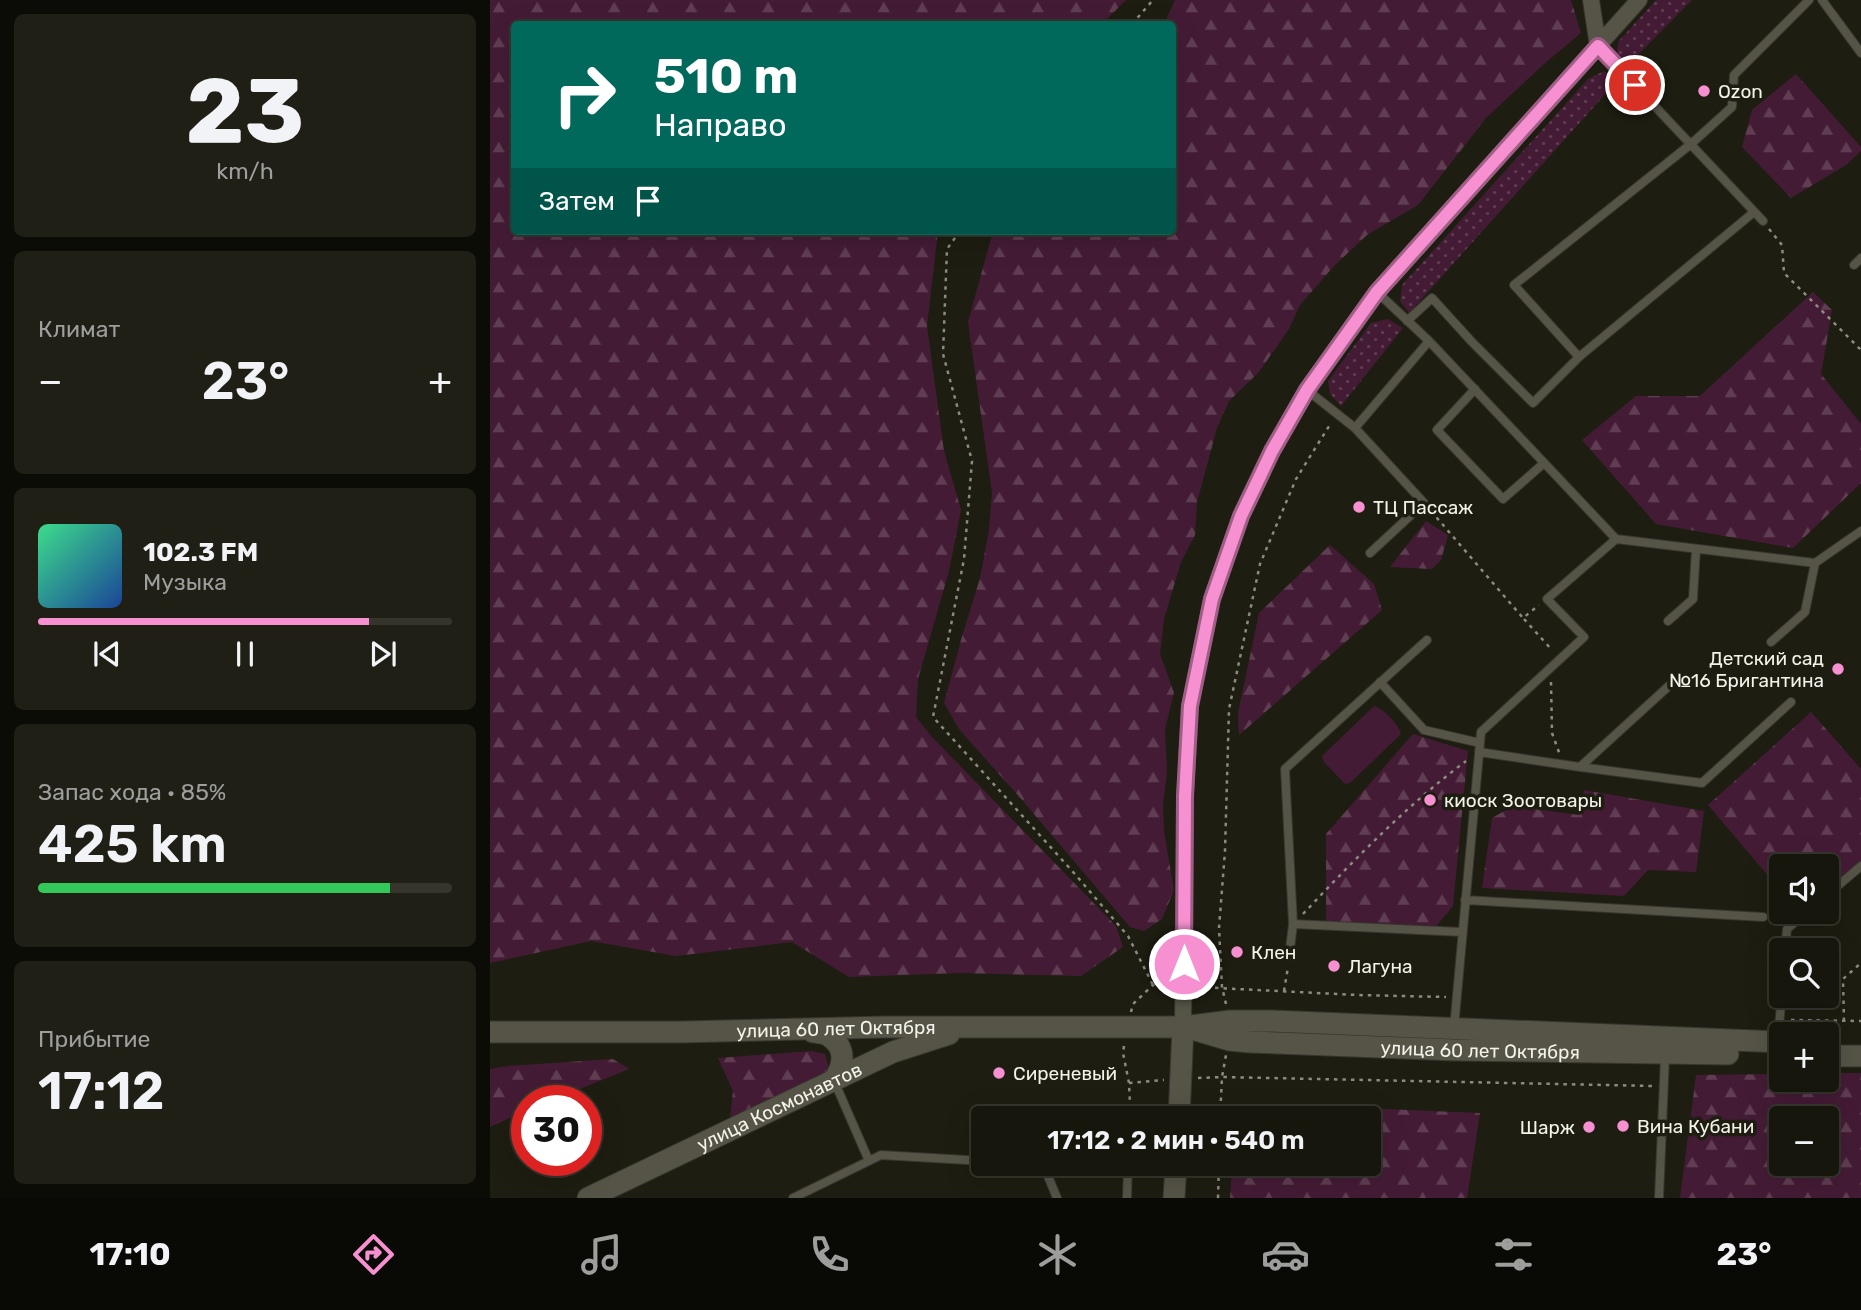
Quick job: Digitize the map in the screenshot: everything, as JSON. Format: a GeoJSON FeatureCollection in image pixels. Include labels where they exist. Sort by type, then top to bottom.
{"type":"FeatureCollection","features":[{"type":"Feature","properties":{"kind":"main road","name":"улица 60 лет Октября"},"geometry":{"type":"LineString","coordinates":[[1229,1031],[1272,1021],[1454,1028],[1769,1047]]}},
{"type":"Feature","properties":{"kind":"main road","name":"улица 60 лет Октября"},"geometry":{"type":"LineString","coordinates":[[490,1032],[682,1032],[885,1027],[1183,1027],[1454,1050],[1665,1053],[1769,1048]]}},
{"type":"Feature","properties":{"kind":"main road"},"geometry":{"type":"LineString","coordinates":[[885,1027],[897,1032],[902,1040],[893,1052]]}},
{"type":"Feature","properties":{"kind":"main road","name":"улица Космонавтов"},"geometry":{"type":"LineString","coordinates":[[588,1198],[893,1052],[974,1027]]}},
{"type":"Feature","properties":{"kind":"main road"},"geometry":{"type":"LineString","coordinates":[[1180,1106],[1183,1027]]}},
{"type":"Feature","properties":{"kind":"main road"},"geometry":{"type":"LineString","coordinates":[[1454,1028],[1454,1050]]}},
{"type":"Feature","properties":{"kind":"main road"},"geometry":{"type":"LineString","coordinates":[[804,1030],[828,1035],[838,1045],[843,1058],[841,1069],[834,1080]]}},
{"type":"Feature","properties":{"kind":"main road"},"geometry":{"type":"LineString","coordinates":[[1839,1043],[1861,1043]]}},
{"type":"Feature","properties":{"kind":"main road"},"geometry":{"type":"LineString","coordinates":[[1839,1056],[1861,1056]]}},
{"type":"Feature","properties":{"kind":"main road"},"geometry":{"type":"LineString","coordinates":[[1174,1198],[1175,1176]]}},
{"type":"Feature","properties":{"kind":"street"},"geometry":{"type":"LineString","coordinates":[[1591,0],[1598,46]]}},
{"type":"Feature","properties":{"kind":"street"},"geometry":{"type":"LineString","coordinates":[[1183,1027],[1185,796],[1190,706],[1212,599],[1241,516],[1272,451],[1307,390],[1377,292],[1639,0]]}},
{"type":"Feature","properties":{"kind":"lane"},"geometry":{"type":"LineString","coordinates":[[1578,357],[1514,285],[1732,107],[1734,75],[1809,0]]}},
{"type":"Feature","properties":{"kind":"lane"},"geometry":{"type":"LineString","coordinates":[[1822,0],[1861,53]]}},
{"type":"Feature","properties":{"kind":"lane"},"geometry":{"type":"LineString","coordinates":[[1598,46],[1763,221]]}},
{"type":"Feature","properties":{"kind":"lane"},"geometry":{"type":"LineString","coordinates":[[1407,321],[1432,298],[1533,403],[1578,357],[1754,212]]}},
{"type":"Feature","properties":{"kind":"lane"},"geometry":{"type":"LineString","coordinates":[[1854,265],[1861,258]]}},
{"type":"Feature","properties":{"kind":"lane"},"geometry":{"type":"LineString","coordinates":[[1377,292],[1429,341],[1616,539],[1815,563],[1861,531]]}},
{"type":"Feature","properties":{"kind":"lane"},"geometry":{"type":"LineString","coordinates":[[1355,428],[1429,341]]}},
{"type":"Feature","properties":{"kind":"lane"},"geometry":{"type":"LineString","coordinates":[[1475,389],[1437,430],[1503,499],[1544,463]]}},
{"type":"Feature","properties":{"kind":"lane"},"geometry":{"type":"LineString","coordinates":[[1307,390],[1355,428],[1424,503],[1370,553]]}},
{"type":"Feature","properties":{"kind":"lane"},"geometry":{"type":"LineString","coordinates":[[1454,1028],[1481,732],[1584,637],[1547,599],[1616,539]]}},
{"type":"Feature","properties":{"kind":"lane"},"geometry":{"type":"LineString","coordinates":[[1668,621],[1693,598],[1696,549]]}},
{"type":"Feature","properties":{"kind":"lane"},"geometry":{"type":"LineString","coordinates":[[1771,642],[1805,612],[1815,563]]}},
{"type":"Feature","properties":{"kind":"lane"},"geometry":{"type":"LineString","coordinates":[[1289,957],[1293,924],[1285,769],[1427,640]]}},
{"type":"Feature","properties":{"kind":"lane"},"geometry":{"type":"LineString","coordinates":[[1380,682],[1424,730],[1480,747],[1580,768],[1702,783],[1791,702]]}},
{"type":"Feature","properties":{"kind":"lane"},"geometry":{"type":"LineString","coordinates":[[1580,768],[1671,684]]}},
{"type":"Feature","properties":{"kind":"lane"},"geometry":{"type":"LineString","coordinates":[[1839,885],[1861,866]]}},
{"type":"Feature","properties":{"kind":"lane"},"geometry":{"type":"LineString","coordinates":[[1465,900],[1763,917]]}},
{"type":"Feature","properties":{"kind":"lane"},"geometry":{"type":"LineString","coordinates":[[1293,924],[1462,932]]}},
{"type":"Feature","properties":{"kind":"lane"},"geometry":{"type":"LineString","coordinates":[[1779,1020],[1780,1008]]}},
{"type":"Feature","properties":{"kind":"lane"},"geometry":{"type":"LineString","coordinates":[[1659,1198],[1665,1053]]}},
{"type":"Feature","properties":{"kind":"lane"},"geometry":{"type":"LineString","coordinates":[[834,1080],[869,1161]]}},
{"type":"Feature","properties":{"kind":"lane"},"geometry":{"type":"LineString","coordinates":[[793,1198],[881,1155],[971,1159]]}},
{"type":"Feature","properties":{"kind":"lane"},"geometry":{"type":"LineString","coordinates":[[1048,1176],[1057,1198]]}},
{"type":"Feature","properties":{"kind":"lane"},"geometry":{"type":"LineString","coordinates":[[1127,1198],[1128,1176]]}},
{"type":"Feature","properties":{"kind":"path"},"geometry":{"type":"LineString","coordinates":[[1135,21],[1153,0]]}},
{"type":"Feature","properties":{"kind":"path"},"geometry":{"type":"LineString","coordinates":[[1763,221],[1782,245],[1784,273],[1861,350]]}},
{"type":"Feature","properties":{"kind":"path"},"geometry":{"type":"LineString","coordinates":[[957,235],[947,249],[943,354],[972,461],[964,559],[933,717],[1128,936],[1153,985]]}},
{"type":"Feature","properties":{"kind":"path"},"geometry":{"type":"LineString","coordinates":[[1221,1106],[1229,1031],[1222,987],[1219,928],[1225,851],[1229,709],[1260,564],[1296,479],[1337,414]]}},
{"type":"Feature","properties":{"kind":"path"},"geometry":{"type":"LineString","coordinates":[[1424,503],[1559,658]]}},
{"type":"Feature","properties":{"kind":"path"},"geometry":{"type":"LineString","coordinates":[[1523,618],[1547,599]]}},
{"type":"Feature","properties":{"kind":"path"},"geometry":{"type":"LineString","coordinates":[[1550,666],[1552,733],[1563,764]]}},
{"type":"Feature","properties":{"kind":"path"},"geometry":{"type":"LineString","coordinates":[[1293,924],[1367,847],[1480,747]]}},
{"type":"Feature","properties":{"kind":"path"},"geometry":{"type":"LineString","coordinates":[[1284,991],[1289,957]]}},
{"type":"Feature","properties":{"kind":"path"},"geometry":{"type":"LineString","coordinates":[[1844,1021],[1843,979],[1861,963]]}},
{"type":"Feature","properties":{"kind":"path"},"geometry":{"type":"LineString","coordinates":[[1779,1020],[1861,1021]]}},
{"type":"Feature","properties":{"kind":"path"},"geometry":{"type":"LineString","coordinates":[[1129,1083],[1222,1077],[1664,1086]]}},
{"type":"Feature","properties":{"kind":"path"},"geometry":{"type":"LineString","coordinates":[[1217,1198],[1218,1176]]}},
{"type":"Feature","properties":{"kind":"green space"},"geometry":{"type":"Polygon","coordinates":[[[490,0],[1126,0],[1105,21],[511,21],[511,235],[938,235],[927,326],[944,451],[961,510],[949,571],[918,679],[916,717],[932,737],[1116,926],[1123,947],[1081,976],[960,973],[849,977],[792,942],[676,956],[591,941],[490,963],[490,0]]]}},
{"type":"Feature","properties":{"kind":"green space"},"geometry":{"type":"Polygon","coordinates":[[[1175,0],[1571,0],[1581,33],[1486,118],[1418,205],[1367,235],[1334,266],[1300,305],[1289,329],[1259,372],[1229,401],[1217,428],[1197,502],[1195,535],[1181,562],[1164,619],[1160,654],[1174,693],[1165,729],[1167,773],[1163,804],[1164,831],[1174,890],[1162,919],[1144,931],[1130,927],[959,729],[944,703],[980,578],[989,530],[992,493],[968,322],[990,242],[993,235],[1176,235],[1176,21],[1165,21],[1175,0]]]}},
{"type":"Feature","properties":{"kind":"green space"},"geometry":{"type":"Polygon","coordinates":[[[1656,0],[1692,0],[1627,66],[1617,55],[1618,42],[1656,0]]]}},
{"type":"Feature","properties":{"kind":"green space"},"geometry":{"type":"Polygon","coordinates":[[[1604,71],[1617,81],[1409,313],[1400,301],[1402,285],[1588,79],[1604,71]]]}},
{"type":"Feature","properties":{"kind":"green space"},"geometry":{"type":"Polygon","coordinates":[[[1796,74],[1861,147],[1861,151],[1846,165],[1791,198],[1742,147],[1752,110],[1796,74]]]}},
{"type":"Feature","properties":{"kind":"green space"},"geometry":{"type":"Polygon","coordinates":[[[1813,292],[1832,310],[1821,374],[1861,424],[1861,483],[1793,548],[1656,524],[1582,440],[1636,396],[1700,396],[1813,292]]]}},
{"type":"Feature","properties":{"kind":"green space"},"geometry":{"type":"Polygon","coordinates":[[[1388,319],[1403,328],[1341,406],[1330,394],[1328,381],[1371,323],[1388,319]]]}},
{"type":"Feature","properties":{"kind":"green space"},"geometry":{"type":"Polygon","coordinates":[[[1426,521],[1448,535],[1441,560],[1432,569],[1390,567],[1426,521]]]}},
{"type":"Feature","properties":{"kind":"green space"},"geometry":{"type":"Polygon","coordinates":[[[1330,545],[1374,584],[1382,610],[1239,735],[1238,713],[1259,613],[1330,545]]]}},
{"type":"Feature","properties":{"kind":"green space"},"geometry":{"type":"Polygon","coordinates":[[[1374,706],[1390,717],[1401,734],[1350,783],[1345,784],[1324,762],[1322,756],[1374,706]]]}},
{"type":"Feature","properties":{"kind":"green space"},"geometry":{"type":"Polygon","coordinates":[[[1811,712],[1861,769],[1861,863],[1839,882],[1839,854],[1769,854],[1769,877],[1708,805],[1811,712]]]}},
{"type":"Feature","properties":{"kind":"green space"},"geometry":{"type":"Polygon","coordinates":[[[1413,734],[1468,751],[1453,906],[1433,930],[1326,922],[1326,834],[1413,734]]]}},
{"type":"Feature","properties":{"kind":"green space"},"geometry":{"type":"Polygon","coordinates":[[[1584,790],[1704,811],[1696,872],[1648,870],[1624,896],[1482,888],[1492,818],[1513,806],[1579,815],[1584,790]]]}},
{"type":"Feature","properties":{"kind":"green space"},"geometry":{"type":"Polygon","coordinates":[[[812,1051],[825,1054],[829,1068],[824,1076],[730,1119],[733,1091],[718,1058],[812,1051]]]}},
{"type":"Feature","properties":{"kind":"green space"},"geometry":{"type":"Polygon","coordinates":[[[613,1059],[629,1069],[590,1085],[511,1085],[511,1117],[490,1127],[490,1069],[613,1059]]]}},
{"type":"Feature","properties":{"kind":"green space"},"geometry":{"type":"Polygon","coordinates":[[[1839,1073],[1861,1073],[1861,1198],[1680,1198],[1696,1075],[1769,1074],[1769,1092],[1839,1092],[1839,1073]]]}},
{"type":"Feature","properties":{"kind":"green space"},"geometry":{"type":"Polygon","coordinates":[[[1267,1104],[1314,1106],[1262,1106],[1267,1104]]]}},
{"type":"Feature","properties":{"kind":"green space"},"geometry":{"type":"Polygon","coordinates":[[[1381,1109],[1480,1113],[1467,1198],[1230,1198],[1231,1176],[1381,1176],[1381,1109]]]}},
{"type":"Feature","properties":{"kind":"place","name":"Ozon"},"geometry":{"type":"Point","coordinates":[1704,91]}},
{"type":"Feature","properties":{"kind":"place","name":"ТЦ Пассаж"},"geometry":{"type":"Point","coordinates":[1359,507]}},
{"type":"Feature","properties":{"kind":"place","name":"Детский сад №16 Бригантина"},"geometry":{"type":"Point","coordinates":[1838,669]}},
{"type":"Feature","properties":{"kind":"place","name":"киоск Зоотовары"},"geometry":{"type":"Point","coordinates":[1430,800]}},
{"type":"Feature","properties":{"kind":"place","name":"Клен"},"geometry":{"type":"Point","coordinates":[1237,952]}},
{"type":"Feature","properties":{"kind":"place","name":"Лагуна"},"geometry":{"type":"Point","coordinates":[1334,966]}},
{"type":"Feature","properties":{"kind":"place","name":"Сиреневый"},"geometry":{"type":"Point","coordinates":[999,1073]}},
{"type":"Feature","properties":{"kind":"place","name":"Вина Кубани"},"geometry":{"type":"Point","coordinates":[1623,1126]}},
{"type":"Feature","properties":{"kind":"place","name":"Шарж"},"geometry":{"type":"Point","coordinates":[1589,1127]}},
{"type":"Feature","properties":{"kind":"route"},"geometry":{"type":"LineString","coordinates":[[1184,964],[1185,796],[1190,706],[1212,599],[1241,516],[1272,451],[1307,390],[1377,292],[1598,46],[1635,85]]}}]}
